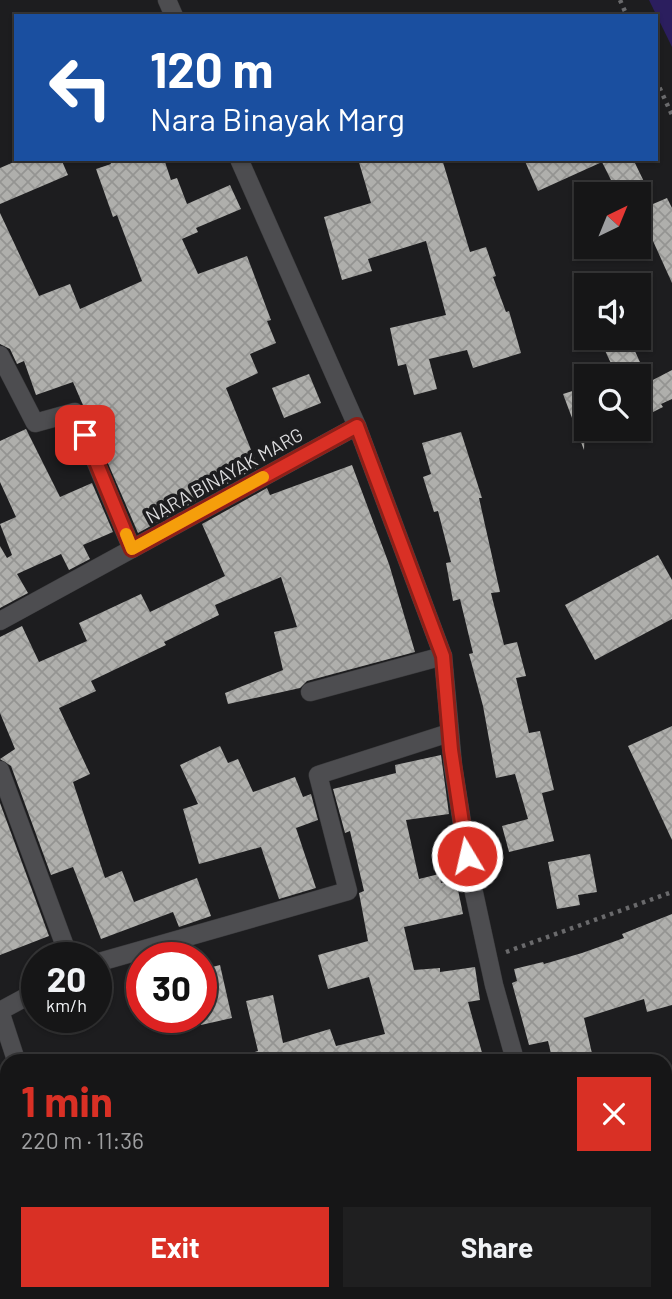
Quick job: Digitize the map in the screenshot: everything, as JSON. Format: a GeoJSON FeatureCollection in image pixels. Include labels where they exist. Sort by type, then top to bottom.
{"type":"FeatureCollection","features":[{"type":"Feature","properties":{"kind":"street"},"geometry":{"type":"LineString","coordinates":[[240,161],[357,426],[443,656],[449,733],[471,879],[513,1054]]}},
{"type":"Feature","properties":{"kind":"street"},"geometry":{"type":"LineString","coordinates":[[0,355],[35,423],[75,412],[132,549]]}},
{"type":"Feature","properties":{"kind":"street","name":"NARA BINAYAK MARG"},"geometry":{"type":"LineString","coordinates":[[0,621],[357,426]]}},
{"type":"Feature","properties":{"kind":"street"},"geometry":{"type":"LineString","coordinates":[[310,692],[443,656]]}},
{"type":"Feature","properties":{"kind":"street"},"geometry":{"type":"LineString","coordinates":[[112,958],[348,891],[318,775],[449,733]]}},
{"type":"Feature","properties":{"kind":"street"},"geometry":{"type":"LineString","coordinates":[[0,770],[63,942]]}},
{"type":"Feature","properties":{"kind":"street"},"geometry":{"type":"LineString","coordinates":[[14,1054],[0,1011],[21,1000]]}},
{"type":"Feature","properties":{"kind":"path"},"geometry":{"type":"LineString","coordinates":[[658,84],[672,116]]}},
{"type":"Feature","properties":{"kind":"path"},"geometry":{"type":"LineString","coordinates":[[488,958],[672,892]]}},
{"type":"Feature","properties":{"kind":"shaded area"},"geometry":{"type":"Polygon","coordinates":[[[649,0],[672,0],[672,47],[658,14],[649,0]]]}},
{"type":"Feature","properties":{"kind":"building"},"geometry":{"type":"Polygon","coordinates":[[[16,161],[62,161],[68,175],[0,204],[0,168],[16,161]]]}},
{"type":"Feature","properties":{"kind":"building"},"geometry":{"type":"Polygon","coordinates":[[[110,161],[165,161],[171,180],[177,178],[187,204],[230,185],[241,209],[196,228],[198,232],[182,239],[198,274],[247,256],[271,320],[267,321],[276,343],[250,354],[258,373],[226,388],[258,467],[138,533],[73,382],[36,395],[24,361],[17,364],[10,349],[0,344],[0,213],[39,296],[70,284],[80,309],[142,281],[117,215],[113,217],[96,169],[111,164],[110,161]]]}},
{"type":"Feature","properties":{"kind":"building"},"geometry":{"type":"Polygon","coordinates":[[[359,161],[443,161],[470,252],[486,247],[496,276],[493,277],[506,312],[509,311],[521,353],[473,368],[467,350],[429,359],[437,389],[414,395],[406,364],[398,366],[390,328],[446,315],[426,241],[368,259],[372,271],[342,280],[324,217],[371,203],[359,161]]]}},
{"type":"Feature","properties":{"kind":"building"},"geometry":{"type":"Polygon","coordinates":[[[525,161],[634,161],[644,182],[612,182],[602,162],[538,191],[525,161]]]}},
{"type":"Feature","properties":{"kind":"building"},"geometry":{"type":"Polygon","coordinates":[[[667,198],[672,208],[672,283],[651,237],[651,205],[667,198]]]}},
{"type":"Feature","properties":{"kind":"building"},"geometry":{"type":"Polygon","coordinates":[[[605,350],[634,350],[641,364],[611,364],[605,350]]]}},
{"type":"Feature","properties":{"kind":"building"},"geometry":{"type":"Polygon","coordinates":[[[672,370],[672,399],[661,404],[663,407],[651,413],[651,381],[672,370]]]}},
{"type":"Feature","properties":{"kind":"building"},"geometry":{"type":"Polygon","coordinates":[[[309,374],[321,403],[284,418],[272,388],[309,374]]]}},
{"type":"Feature","properties":{"kind":"building"},"geometry":{"type":"Polygon","coordinates":[[[574,391],[574,423],[563,394],[574,391]]]}},
{"type":"Feature","properties":{"kind":"building"},"geometry":{"type":"Polygon","coordinates":[[[26,429],[60,497],[92,483],[113,532],[83,545],[90,559],[69,570],[61,554],[17,574],[28,593],[0,608],[0,546],[7,558],[12,555],[0,524],[16,517],[0,482],[0,441],[26,429]]]}},
{"type":"Feature","properties":{"kind":"building"},"geometry":{"type":"Polygon","coordinates":[[[461,432],[482,498],[479,498],[500,592],[491,593],[504,645],[517,642],[526,676],[516,678],[529,733],[540,731],[554,790],[542,793],[554,841],[509,852],[502,826],[528,819],[515,774],[496,778],[460,599],[453,601],[446,563],[451,562],[438,511],[434,512],[423,477],[431,474],[422,443],[461,432]]]}},
{"type":"Feature","properties":{"kind":"building"},"geometry":{"type":"Polygon","coordinates":[[[352,465],[389,564],[415,652],[307,681],[300,688],[228,704],[225,693],[283,670],[274,632],[297,627],[281,577],[215,605],[219,615],[164,642],[166,645],[91,681],[96,691],[59,708],[90,774],[73,782],[105,878],[122,871],[134,902],[197,878],[211,916],[179,927],[173,912],[101,939],[73,867],[51,875],[11,766],[0,759],[15,749],[0,713],[0,637],[22,626],[39,662],[87,641],[79,623],[141,594],[150,612],[225,576],[202,524],[267,488],[270,495],[352,465]]]}},
{"type":"Feature","properties":{"kind":"building"},"geometry":{"type":"Polygon","coordinates":[[[658,555],[672,580],[672,619],[595,660],[565,605],[658,555]]]}},
{"type":"Feature","properties":{"kind":"building"},"geometry":{"type":"Polygon","coordinates":[[[672,726],[672,840],[628,746],[672,726]]]}},
{"type":"Feature","properties":{"kind":"building"},"geometry":{"type":"Polygon","coordinates":[[[220,746],[228,763],[238,759],[253,792],[295,777],[303,797],[311,794],[318,820],[296,828],[316,888],[279,899],[261,847],[199,864],[183,809],[198,804],[180,765],[220,746]]]}},
{"type":"Feature","properties":{"kind":"building"},"geometry":{"type":"Polygon","coordinates":[[[441,755],[449,814],[406,820],[419,879],[439,874],[441,883],[456,880],[463,914],[404,927],[414,970],[440,968],[440,972],[475,967],[480,1000],[468,1002],[482,1054],[249,1054],[258,1051],[246,1001],[273,995],[283,1043],[330,1029],[336,1046],[385,1034],[369,977],[328,989],[318,955],[368,941],[359,893],[364,891],[350,831],[345,833],[333,789],[396,773],[395,765],[441,755]]]}},
{"type":"Feature","properties":{"kind":"building"},"geometry":{"type":"Polygon","coordinates":[[[0,803],[49,936],[34,942],[21,942],[21,947],[0,955],[0,803]]]}},
{"type":"Feature","properties":{"kind":"building"},"geometry":{"type":"Polygon","coordinates":[[[590,854],[597,892],[578,895],[580,905],[557,909],[548,862],[590,854]]]}},
{"type":"Feature","properties":{"kind":"building"},"geometry":{"type":"Polygon","coordinates":[[[672,914],[672,1005],[647,1012],[644,999],[584,1018],[592,1054],[551,1054],[548,1041],[529,1045],[512,983],[517,981],[514,969],[582,953],[624,938],[622,934],[672,914]]]}},
{"type":"Feature","properties":{"kind":"building"},"geometry":{"type":"Polygon","coordinates":[[[220,965],[232,1018],[217,1021],[217,966],[220,965]]]}},
{"type":"Feature","properties":{"kind":"slow traffic"},"geometry":{"type":"LineString","coordinates":[[126,534],[132,549],[263,477]]}},
{"type":"Feature","properties":{"kind":"route"},"geometry":{"type":"LineString","coordinates":[[85,435],[132,549],[357,426],[443,656],[451,750],[467,856]]}}]}
